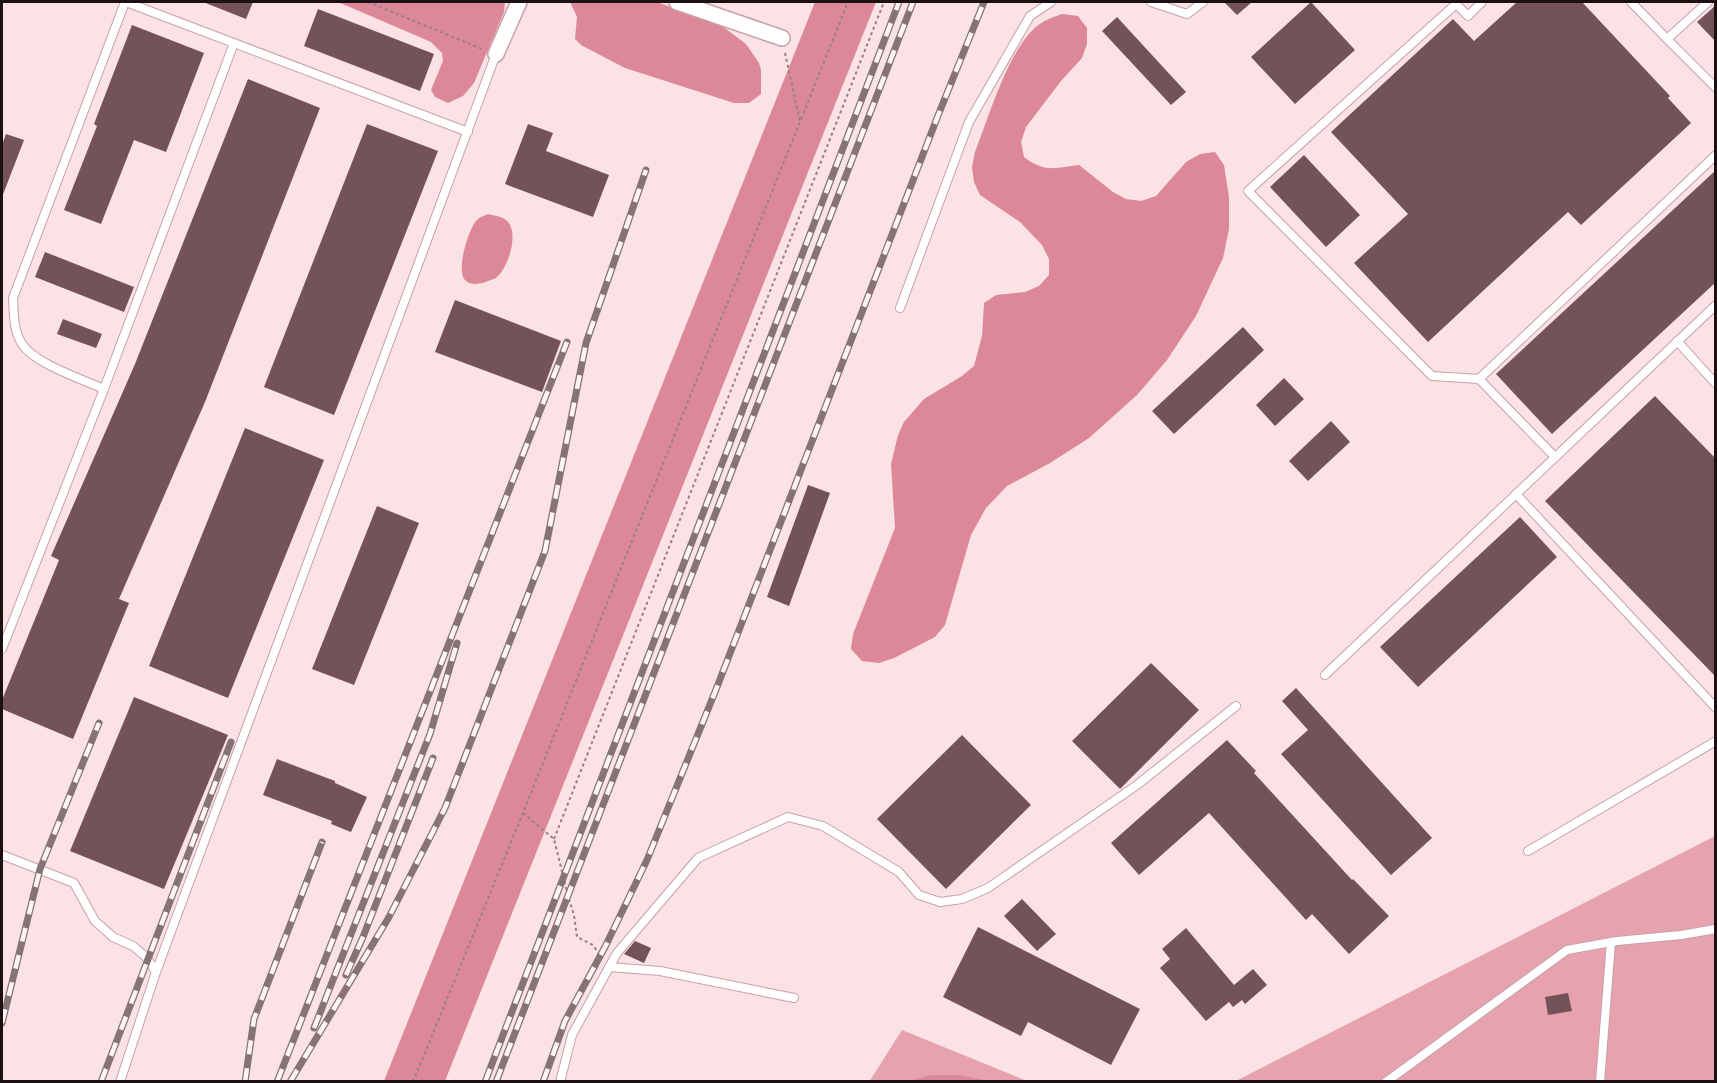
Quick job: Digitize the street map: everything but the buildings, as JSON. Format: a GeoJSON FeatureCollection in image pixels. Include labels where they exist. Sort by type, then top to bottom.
{"type":"FeatureCollection","features":[{"type":"Feature","properties":{"kind":"street"},"geometry":{"type":"LineString","coordinates":[[496,54],[519,2]]}},
{"type":"Feature","properties":{"kind":"street"},"geometry":{"type":"LineString","coordinates":[[677,2],[782,39]]}},
{"type":"Feature","properties":{"kind":"lane"},"geometry":{"type":"LineString","coordinates":[[104,389],[38,359],[22,344],[14,322],[13,298],[125,2],[468,132]]}},
{"type":"Feature","properties":{"kind":"lane"},"geometry":{"type":"LineString","coordinates":[[900,308],[969,122],[1030,15],[1052,2]]}},
{"type":"Feature","properties":{"kind":"lane"},"geometry":{"type":"LineString","coordinates":[[1151,2],[1187,14],[1203,2]]}},
{"type":"Feature","properties":{"kind":"lane"},"geometry":{"type":"LineString","coordinates":[[1482,2],[1468,16],[1456,4],[1248,191],[1432,376],[1479,379],[1555,457]]}},
{"type":"Feature","properties":{"kind":"lane"},"geometry":{"type":"LineString","coordinates":[[1631,2],[1716,88]]}},
{"type":"Feature","properties":{"kind":"lane"},"geometry":{"type":"LineString","coordinates":[[1667,39],[1708,2]]}},
{"type":"Feature","properties":{"kind":"lane"},"geometry":{"type":"LineString","coordinates":[[2,649],[104,389],[234,43]]}},
{"type":"Feature","properties":{"kind":"lane"},"geometry":{"type":"LineString","coordinates":[[120,1082],[156,972],[496,54]]}},
{"type":"Feature","properties":{"kind":"lane"},"geometry":{"type":"LineString","coordinates":[[1479,379],[1716,155]]}},
{"type":"Feature","properties":{"kind":"lane"},"geometry":{"type":"LineString","coordinates":[[1325,675],[1716,305]]}},
{"type":"Feature","properties":{"kind":"lane"},"geometry":{"type":"LineString","coordinates":[[1677,341],[1716,384]]}},
{"type":"Feature","properties":{"kind":"lane"},"geometry":{"type":"LineString","coordinates":[[1516,495],[1716,708]]}},
{"type":"Feature","properties":{"kind":"lane"},"geometry":{"type":"LineString","coordinates":[[560,1082],[572,1035],[617,952],[698,858],[788,817],[823,826],[899,872],[920,895],[940,902],[962,899],[988,888],[1137,785],[1236,706]]}},
{"type":"Feature","properties":{"kind":"lane"},"geometry":{"type":"LineString","coordinates":[[1528,851],[1716,741]]}},
{"type":"Feature","properties":{"kind":"lane"},"geometry":{"type":"LineString","coordinates":[[2,855],[74,883],[94,921],[113,937],[133,946],[146,957],[156,972]]}},
{"type":"Feature","properties":{"kind":"lane"},"geometry":{"type":"LineString","coordinates":[[1386,1082],[1567,950],[1716,929]]}},
{"type":"Feature","properties":{"kind":"lane"},"geometry":{"type":"LineString","coordinates":[[1600,1082],[1611,942]]}},
{"type":"Feature","properties":{"kind":"lane"},"geometry":{"type":"LineString","coordinates":[[609,967],[660,971],[794,998]]}},
{"type":"Feature","properties":{"kind":"path"},"geometry":{"type":"LineString","coordinates":[[368,2],[496,54]]}},
{"type":"Feature","properties":{"kind":"path"},"geometry":{"type":"LineString","coordinates":[[412,1082],[523,813],[848,2]]}},
{"type":"Feature","properties":{"kind":"path"},"geometry":{"type":"LineString","coordinates":[[554,839],[884,2]]}},
{"type":"Feature","properties":{"kind":"path"},"geometry":{"type":"LineString","coordinates":[[782,39],[800,121]]}},
{"type":"Feature","properties":{"kind":"path"},"geometry":{"type":"LineString","coordinates":[[523,813],[554,839],[574,915],[576,937],[593,945],[609,967]]}},
{"type":"Feature","properties":{"kind":"shaded area"},"geometry":{"type":"Polygon","coordinates":[[[338,2],[505,2],[504,12],[474,83],[463,96],[448,103],[435,97],[431,90],[443,61],[442,53],[431,42],[338,2]]]}},
{"type":"Feature","properties":{"kind":"shaded area"},"geometry":{"type":"Polygon","coordinates":[[[570,2],[657,2],[722,26],[746,44],[759,63],[761,94],[749,103],[734,103],[625,68],[581,45],[575,39],[577,17],[570,2]]]}},
{"type":"Feature","properties":{"kind":"shaded area"},"geometry":{"type":"Polygon","coordinates":[[[815,2],[876,2],[445,1081],[384,1081],[815,2]]]}},
{"type":"Feature","properties":{"kind":"shaded area"},"geometry":{"type":"Polygon","coordinates":[[[1062,14],[1078,16],[1087,28],[1087,44],[1082,58],[1061,81],[1026,127],[1021,142],[1024,157],[1044,167],[1079,165],[1113,192],[1126,199],[1141,201],[1156,196],[1186,162],[1200,154],[1215,152],[1224,165],[1229,197],[1229,229],[1223,258],[1196,316],[1167,360],[1137,395],[1089,438],[1050,463],[1007,486],[986,508],[971,535],[945,625],[935,637],[879,663],[862,661],[851,649],[853,634],[895,528],[891,464],[898,435],[904,422],[924,399],[974,366],[982,336],[984,303],[996,295],[1025,292],[1039,286],[1049,275],[1049,259],[1042,245],[1020,222],[980,195],[974,182],[972,167],[975,152],[993,103],[1017,51],[1037,26],[1062,14]]]}},
{"type":"Feature","properties":{"kind":"shaded area"},"geometry":{"type":"Polygon","coordinates":[[[488,214],[502,218],[509,223],[512,229],[512,244],[508,260],[496,278],[472,284],[463,276],[464,251],[476,221],[488,214]]]}},
{"type":"Feature","properties":{"kind":"shaded area"},"geometry":{"type":"Polygon","coordinates":[[[1715,836],[1715,1081],[1236,1081],[1715,836]]]}},
{"type":"Feature","properties":{"kind":"shaded area"},"geometry":{"type":"Polygon","coordinates":[[[902,1030],[1027,1081],[869,1082],[902,1030]]]}},
{"type":"Feature","properties":{"kind":"shaded area"},"geometry":{"type":"Polygon","coordinates":[[[931,1075],[958,1075],[990,1081],[910,1081],[931,1075]]]}},
{"type":"Feature","properties":{"kind":"railway"},"geometry":{"type":"LineString","coordinates":[[485,1082],[899,2]]}},
{"type":"Feature","properties":{"kind":"railway"},"geometry":{"type":"LineString","coordinates":[[496,1082],[913,2]]}},
{"type":"Feature","properties":{"kind":"railway"},"geometry":{"type":"LineString","coordinates":[[543,1082],[565,1021],[605,947],[647,860],[717,687],[984,2]]}},
{"type":"Feature","properties":{"kind":"railway"},"geometry":{"type":"LineString","coordinates":[[290,1082],[389,917],[445,808],[545,551],[586,343],[646,170]]}},
{"type":"Feature","properties":{"kind":"railway"},"geometry":{"type":"LineString","coordinates":[[277,1082],[567,342]]}},
{"type":"Feature","properties":{"kind":"railway"},"geometry":{"type":"LineString","coordinates":[[314,1028],[430,734],[457,643]]}},
{"type":"Feature","properties":{"kind":"railway"},"geometry":{"type":"LineString","coordinates":[[2,1023],[40,869],[99,723]]}},
{"type":"Feature","properties":{"kind":"railway"},"geometry":{"type":"LineString","coordinates":[[101,1082],[231,742]]}},
{"type":"Feature","properties":{"kind":"railway"},"geometry":{"type":"LineString","coordinates":[[346,975],[433,758]]}},
{"type":"Feature","properties":{"kind":"railway"},"geometry":{"type":"LineString","coordinates":[[245,1082],[254,1019],[322,842]]}}]}
